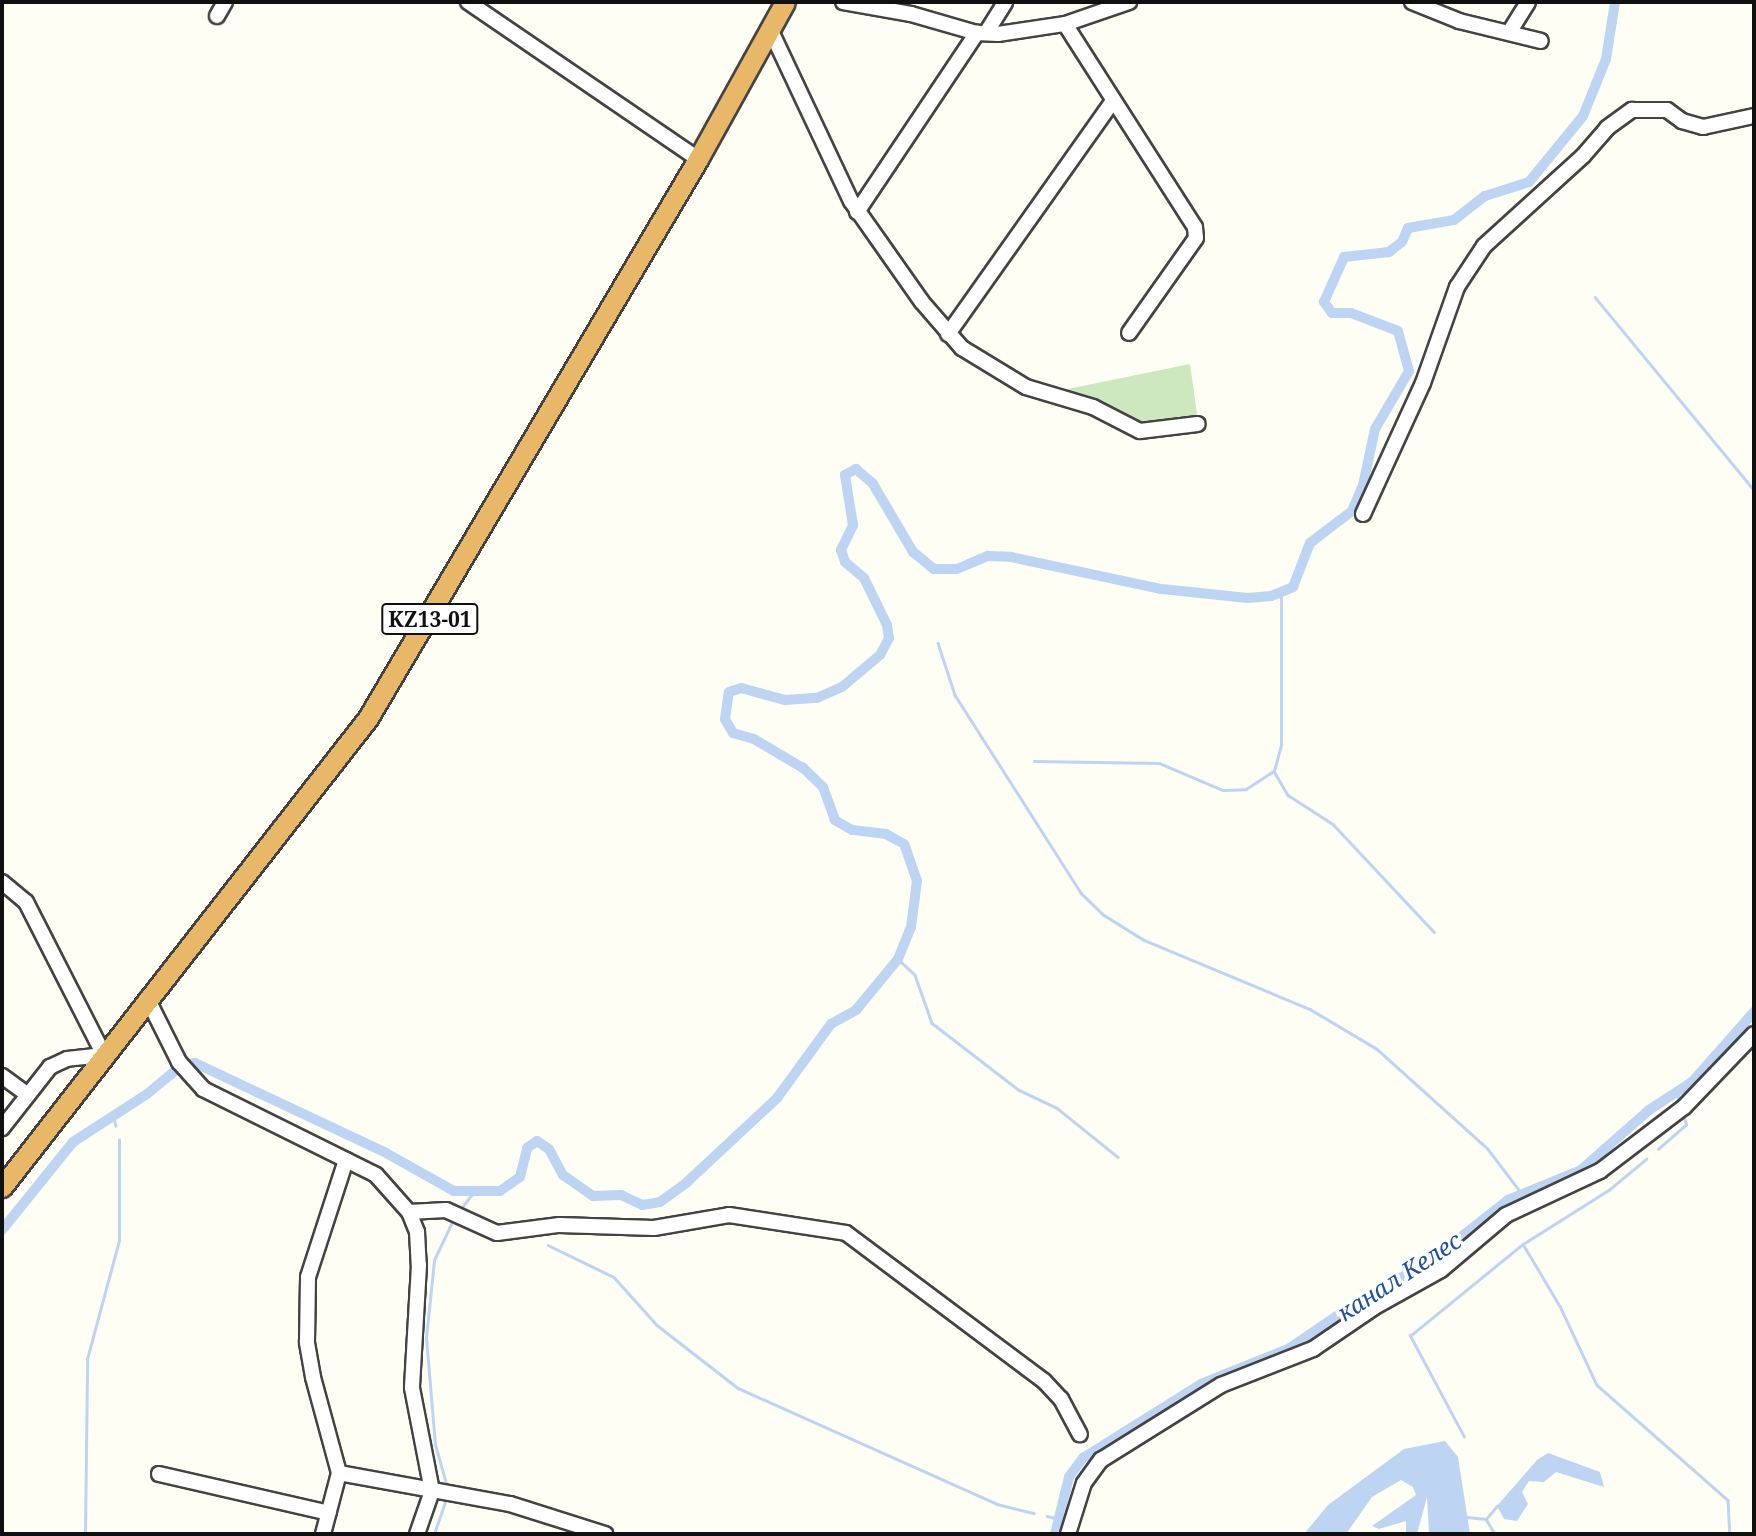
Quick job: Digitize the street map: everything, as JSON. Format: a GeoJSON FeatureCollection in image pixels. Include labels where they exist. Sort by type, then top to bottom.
{"type":"FeatureCollection","features":[{"type":"Feature","properties":{"kind":"highway","name":"KZ13-01"},"geometry":{"type":"LineString","coordinates":[[2,1187],[147,998],[345,750],[403,666],[698,159],[785,2]]}},
{"type":"Feature","properties":{"kind":"street"},"geometry":{"type":"LineString","coordinates":[[217,16],[225,2]]}},
{"type":"Feature","properties":{"kind":"street"},"geometry":{"type":"LineString","coordinates":[[468,2],[698,159]]}},
{"type":"Feature","properties":{"kind":"street"},"geometry":{"type":"LineString","coordinates":[[843,2],[911,14],[981,33],[1065,24],[1129,2]]}},
{"type":"Feature","properties":{"kind":"street"},"geometry":{"type":"LineString","coordinates":[[857,212],[1005,2]]}},
{"type":"Feature","properties":{"kind":"street"},"geometry":{"type":"LineString","coordinates":[[1412,2],[1460,21],[1510,31],[1541,41]]}},
{"type":"Feature","properties":{"kind":"street"},"geometry":{"type":"LineString","coordinates":[[1510,31],[1528,2]]}},
{"type":"Feature","properties":{"kind":"street"},"geometry":{"type":"LineString","coordinates":[[1065,24],[1196,232],[1129,333]]}},
{"type":"Feature","properties":{"kind":"street"},"geometry":{"type":"LineString","coordinates":[[770,29],[857,212],[948,334],[982,362],[1019,383],[1093,407],[1131,428],[1149,431],[1198,424]]}},
{"type":"Feature","properties":{"kind":"street"},"geometry":{"type":"LineString","coordinates":[[948,334],[1113,101]]}},
{"type":"Feature","properties":{"kind":"street"},"geometry":{"type":"LineString","coordinates":[[1363,514],[1423,383],[1457,287],[1484,246],[1583,156],[1607,128],[1632,110],[1667,110],[1682,121],[1703,127],[1754,116]]}},
{"type":"Feature","properties":{"kind":"street"},"geometry":{"type":"LineString","coordinates":[[2,882],[26,902],[104,1055],[67,1059],[50,1067],[2,1128]]}},
{"type":"Feature","properties":{"kind":"street"},"geometry":{"type":"LineString","coordinates":[[147,998],[182,1067],[203,1089],[376,1175],[410,1212],[417,1232],[419,1265],[412,1388],[432,1491],[417,1534]]}},
{"type":"Feature","properties":{"kind":"street"},"geometry":{"type":"LineString","coordinates":[[1068,1534],[1084,1483],[1101,1460],[1221,1385],[1313,1349],[1373,1308],[1441,1270],[1506,1215],[1600,1171],[1684,1107],[1754,1034]]}},
{"type":"Feature","properties":{"kind":"street"},"geometry":{"type":"LineString","coordinates":[[2,1076],[28,1095]]}},
{"type":"Feature","properties":{"kind":"street"},"geometry":{"type":"LineString","coordinates":[[323,1534],[340,1473],[313,1377],[307,1342],[308,1277],[346,1160]]}},
{"type":"Feature","properties":{"kind":"street"},"geometry":{"type":"LineString","coordinates":[[410,1212],[446,1209],[497,1233],[559,1225],[654,1228],[729,1215],[846,1233],[1044,1381],[1061,1399],[1080,1434]]}},
{"type":"Feature","properties":{"kind":"street"},"geometry":{"type":"LineString","coordinates":[[340,1473],[510,1504],[605,1534]]}},
{"type":"Feature","properties":{"kind":"street"},"geometry":{"type":"LineString","coordinates":[[159,1475],[329,1513]]}},
{"type":"Feature","properties":{"kind":"green space"},"geometry":{"type":"Polygon","coordinates":[[[1190,364],[1198,421],[1134,427],[1058,391],[1190,364]]]}},
{"type":"Feature","properties":{"kind":"water"},"geometry":{"type":"Polygon","coordinates":[[[1445,1441],[1458,1457],[1470,1534],[1429,1534],[1427,1497],[1417,1534],[1406,1534],[1406,1521],[1379,1529],[1372,1526],[1416,1495],[1413,1487],[1401,1480],[1372,1497],[1346,1534],[1304,1534],[1328,1505],[1404,1449],[1445,1441]]]}},
{"type":"Feature","properties":{"kind":"water"},"geometry":{"type":"Polygon","coordinates":[[[1548,1453],[1600,1472],[1604,1487],[1556,1472],[1544,1482],[1529,1481],[1522,1492],[1528,1504],[1517,1521],[1504,1519],[1497,1506],[1537,1460],[1548,1453]]]}},
{"type":"Feature","properties":{"kind":"waterway"},"geometry":{"type":"LineString","coordinates":[[2,1230],[73,1142],[147,1094],[182,1065],[195,1063],[386,1153],[454,1191],[500,1191],[520,1177],[527,1148],[537,1141],[549,1149],[563,1175],[593,1196],[621,1195],[642,1205],[660,1202],[686,1183],[777,1098],[831,1024],[856,1010],[898,959],[911,927],[917,881],[904,844],[886,834],[852,830],[835,820],[823,787],[803,768],[754,739],[733,733],[725,719],[729,692],[741,688],[785,700],[817,698],[842,687],[880,655],[889,638],[887,625],[864,578],[845,562],[841,550],[853,525],[845,475],[856,469],[873,484],[913,552],[934,569],[957,569],[988,556],[1011,557],[1162,589],[1248,598],[1271,596],[1293,587],[1310,543],[1352,511],[1363,485],[1375,429],[1409,371],[1398,331],[1351,313],[1332,313],[1324,302],[1344,257],[1389,252],[1402,242],[1408,228],[1454,220],[1485,196],[1529,182],[1583,116],[1606,59],[1615,2]]}},
{"type":"Feature","properties":{"kind":"waterway"},"geometry":{"type":"LineString","coordinates":[[1595,297],[1754,490]]}},
{"type":"Feature","properties":{"kind":"waterway"},"geometry":{"type":"LineString","coordinates":[[1034,761],[1159,763],[1223,790],[1246,789],[1274,771],[1281,744],[1281,592]]}},
{"type":"Feature","properties":{"kind":"waterway"},"geometry":{"type":"LineString","coordinates":[[938,643],[955,695],[1081,893],[1104,915],[1144,940],[1310,1009],[1377,1049],[1488,1149],[1522,1194]]}},
{"type":"Feature","properties":{"kind":"waterway"},"geometry":{"type":"LineString","coordinates":[[1274,771],[1288,795],[1333,824],[1434,932]]}},
{"type":"Feature","properties":{"kind":"waterway"},"geometry":{"type":"LineString","coordinates":[[898,959],[915,975],[932,1023],[1019,1090],[1057,1108],[1118,1157]]}},
{"type":"Feature","properties":{"kind":"waterway","name":"канал Келес"},"geometry":{"type":"LineString","coordinates":[[1055,1534],[1069,1477],[1083,1458],[1201,1384],[1290,1348],[1375,1290],[1423,1267],[1508,1200],[1581,1170],[1649,1110],[1692,1082],[1754,1012]]}},
{"type":"Feature","properties":{"kind":"waterway"},"geometry":{"type":"LineString","coordinates":[[1677,1092],[1680,1102]]}},
{"type":"Feature","properties":{"kind":"waterway"},"geometry":{"type":"LineString","coordinates":[[113,1114],[116,1126]]}},
{"type":"Feature","properties":{"kind":"waterway"},"geometry":{"type":"LineString","coordinates":[[1658,1149],[1686,1125],[1684,1118]]}},
{"type":"Feature","properties":{"kind":"waterway"},"geometry":{"type":"LineString","coordinates":[[85,1534],[87,1359],[119,1240],[119,1140]]}},
{"type":"Feature","properties":{"kind":"waterway"},"geometry":{"type":"LineString","coordinates":[[1464,1437],[1410,1336],[1523,1244],[1610,1189],[1646,1159]]}},
{"type":"Feature","properties":{"kind":"waterway"},"geometry":{"type":"LineString","coordinates":[[460,1210],[473,1193]]}},
{"type":"Feature","properties":{"kind":"waterway"},"geometry":{"type":"LineString","coordinates":[[447,1487],[435,1445],[426,1338],[434,1260],[454,1218]]}},
{"type":"Feature","properties":{"kind":"waterway"},"geometry":{"type":"LineString","coordinates":[[1523,1244],[1560,1306],[1597,1385],[1728,1500],[1730,1534]]}},
{"type":"Feature","properties":{"kind":"waterway"},"geometry":{"type":"LineString","coordinates":[[548,1245],[614,1277],[657,1325],[738,1388],[997,1504],[1034,1513]]}},
{"type":"Feature","properties":{"kind":"waterway"},"geometry":{"type":"LineString","coordinates":[[434,1534],[447,1497]]}},
{"type":"Feature","properties":{"kind":"waterway"},"geometry":{"type":"LineString","coordinates":[[1486,1519],[1497,1506]]}},
{"type":"Feature","properties":{"kind":"waterway"},"geometry":{"type":"LineString","coordinates":[[1047,1516],[1059,1519]]}},
{"type":"Feature","properties":{"kind":"waterway"},"geometry":{"type":"LineString","coordinates":[[1467,1517],[1486,1519],[1495,1534]]}}]}
